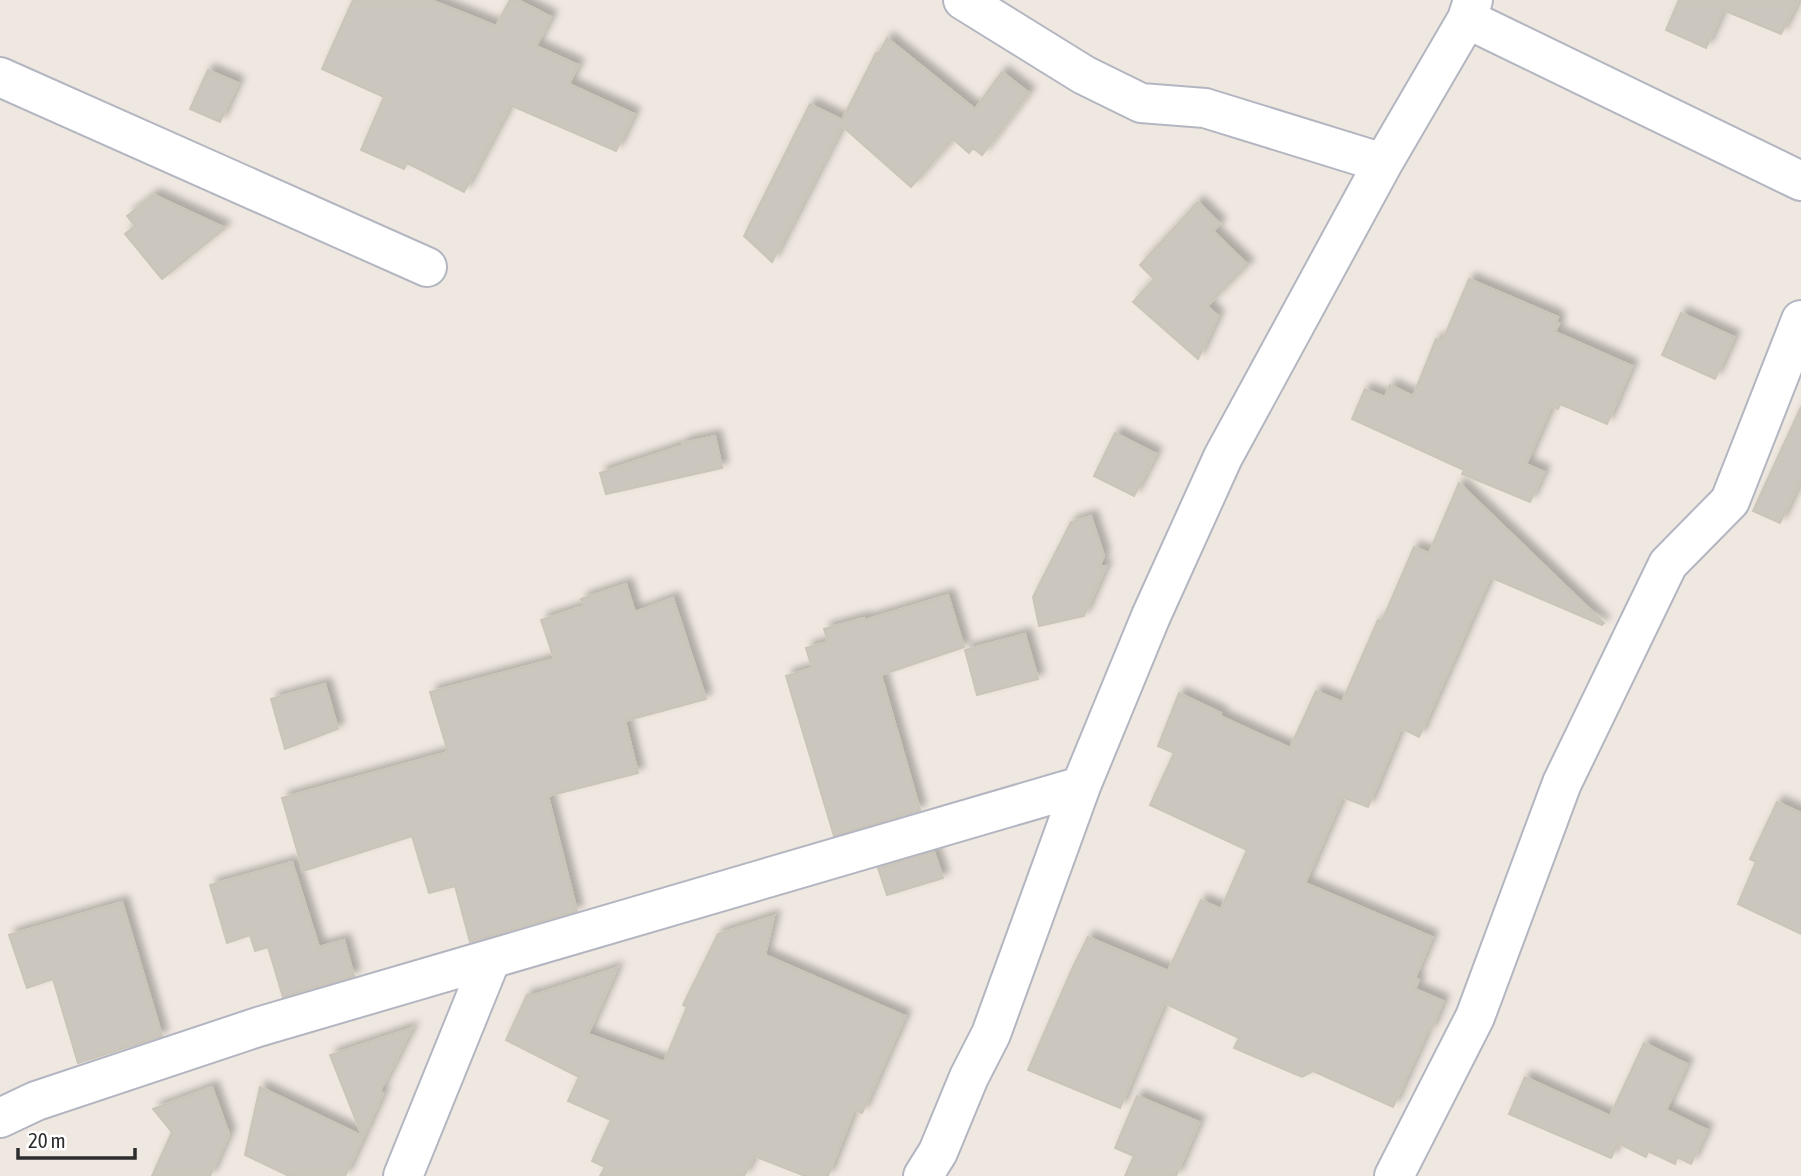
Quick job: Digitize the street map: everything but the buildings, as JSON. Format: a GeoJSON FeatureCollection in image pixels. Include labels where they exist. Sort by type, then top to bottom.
{"type":"FeatureCollection","features":[{"type":"Feature","properties":{"kind":"street"},"geometry":{"type":"LineString","coordinates":[[963,0],[1084,75],[1141,103],[1205,108],[1383,163]]}},
{"type":"Feature","properties":{"kind":"street"},"geometry":{"type":"LineString","coordinates":[[923,1176],[939,1152],[969,1077],[991,1034],[1081,786],[1151,616],[1223,457],[1383,163],[1470,10],[1801,181]]}},
{"type":"Feature","properties":{"kind":"street"},"geometry":{"type":"LineString","coordinates":[[0,77],[427,267]]}},
{"type":"Feature","properties":{"kind":"street"},"geometry":{"type":"LineString","coordinates":[[1394,1176],[1475,1017],[1562,783],[1668,564],[1730,501],[1801,320]]}},
{"type":"Feature","properties":{"kind":"street"},"geometry":{"type":"LineString","coordinates":[[0,1118],[36,1101],[245,1032],[1081,786]]}},
{"type":"Feature","properties":{"kind":"street"},"geometry":{"type":"LineString","coordinates":[[403,1176],[491,959]]}}]}
